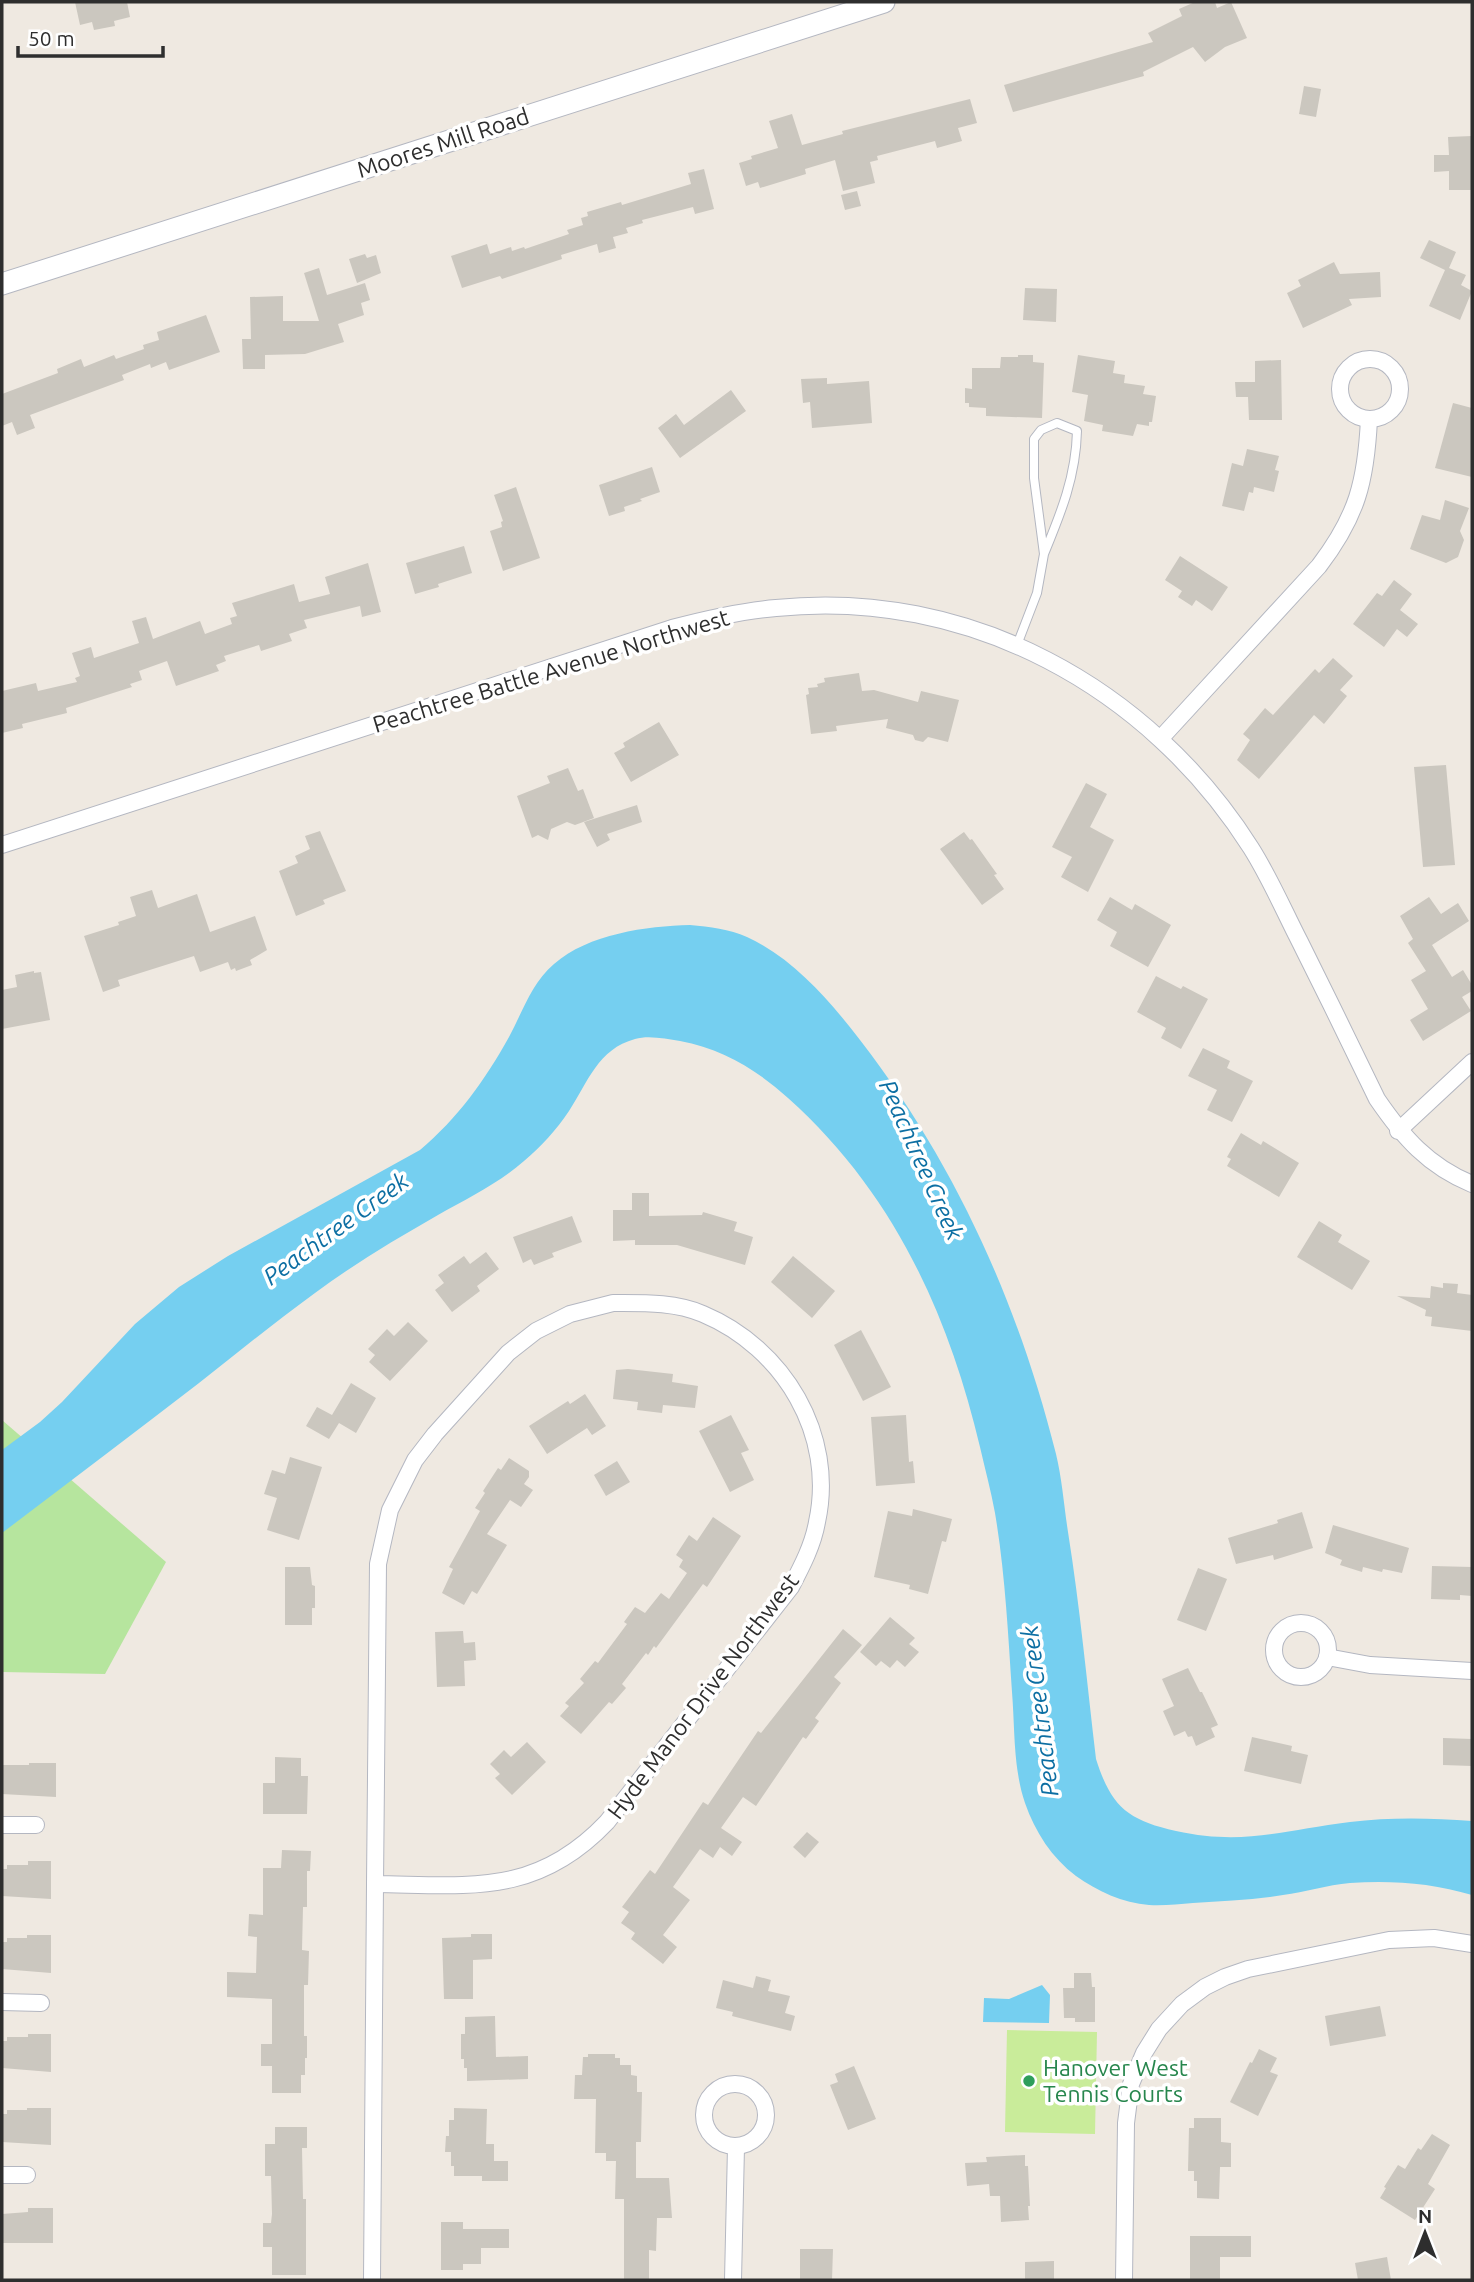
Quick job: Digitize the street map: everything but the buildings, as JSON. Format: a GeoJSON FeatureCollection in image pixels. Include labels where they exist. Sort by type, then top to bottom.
{"type":"FeatureCollection","features":[{"type":"Feature","properties":{"kind":"street","name":"Moores Mill Road"},"geometry":{"type":"LineString","coordinates":[[2,284],[884,2]]}},
{"type":"Feature","properties":{"kind":"street"},"geometry":{"type":"LineString","coordinates":[[1161,738],[1319,566],[1337,542],[1362,488],[1369,419]]}},
{"type":"Feature","properties":{"kind":"street","name":"Peachtree Battle Avenue Northwest"},"geometry":{"type":"LineString","coordinates":[[2,845],[672,628],[725,615],[777,608],[829,606],[883,609],[936,619],[1017,645],[1079,676],[1122,705],[1161,738],[1210,789],[1251,848],[1377,1099],[1398,1130],[1426,1158],[1472,1184]]}},
{"type":"Feature","properties":{"kind":"street"},"geometry":{"type":"LineString","coordinates":[[1398,1130],[1472,1062]]}},
{"type":"Feature","properties":{"kind":"street","name":"Hyde Manor Drive Northwest"},"geometry":{"type":"LineString","coordinates":[[373,2280],[375,1884],[378,1564],[390,1510],[415,1460],[435,1434],[508,1353],[536,1331],[570,1314],[613,1303],[658,1303],[702,1313],[739,1332],[768,1357],[790,1384],[807,1415],[817,1449],[821,1487],[817,1522],[807,1556],[791,1587],[607,1822],[573,1853],[537,1873],[498,1884],[375,1884]]}},
{"type":"Feature","properties":{"kind":"street"},"geometry":{"type":"LineString","coordinates":[[1327,1657],[1370,1665],[1472,1671]]}},
{"type":"Feature","properties":{"kind":"street"},"geometry":{"type":"LineString","coordinates":[[2,1825],[36,1825]]}},
{"type":"Feature","properties":{"kind":"street"},"geometry":{"type":"LineString","coordinates":[[1124,2280],[1126,2123],[1132,2084],[1144,2053],[1154,2037],[1182,2004],[1225,1977],[1261,1966],[1389,1940],[1434,1938],[1472,1944]]}},
{"type":"Feature","properties":{"kind":"street"},"geometry":{"type":"LineString","coordinates":[[2,2002],[41,2003]]}},
{"type":"Feature","properties":{"kind":"street"},"geometry":{"type":"LineString","coordinates":[[733,2280],[736,2147]]}},
{"type":"Feature","properties":{"kind":"street"},"geometry":{"type":"LineString","coordinates":[[2,2175],[27,2175]]}},
{"type":"Feature","properties":{"kind":"lane"},"geometry":{"type":"LineString","coordinates":[[1017,645],[1037,593],[1044,554],[1067,499],[1076,449],[1076,431],[1057,423],[1041,430],[1034,439],[1034,478],[1044,554]]}},
{"type":"Feature","properties":{"kind":"green space"},"geometry":{"type":"Polygon","coordinates":[[[2,1420],[166,1562],[105,1674],[2,1672],[2,1420]]]}},
{"type":"Feature","properties":{"kind":"green space"},"geometry":{"type":"Polygon","coordinates":[[[1007,2030],[1097,2032],[1095,2134],[1005,2132],[1007,2030]]]}},
{"type":"Feature","properties":{"kind":"water","name":"Peachtree Creek"},"geometry":{"type":"Polygon","coordinates":[[[690,925],[747,937],[780,956],[810,982],[860,1040],[894,1087],[954,1185],[1002,1289],[1023,1343],[1056,1454],[1076,1588],[1096,1759],[1115,1800],[1133,1816],[1159,1827],[1223,1837],[1264,1835],[1380,1819],[1472,1821],[1472,1895],[1427,1885],[1365,1882],[1260,1898],[1149,1905],[1130,1902],[1101,1891],[1076,1876],[1059,1861],[1034,1824],[1021,1790],[1015,1748],[1004,1580],[995,1513],[967,1397],[933,1302],[886,1214],[825,1134],[764,1078],[724,1055],[680,1041],[646,1037],[612,1050],[595,1068],[554,1131],[514,1169],[330,1282],[2,1533],[2,1450],[62,1402],[135,1324],[179,1287],[228,1256],[420,1150],[447,1125],[470,1098],[500,1053],[539,980],[554,964],[584,945],[601,939],[655,927],[690,925]]]}},
{"type":"Feature","properties":{"kind":"water"},"geometry":{"type":"Polygon","coordinates":[[[1042,1985],[1050,1995],[1049,2023],[983,2022],[984,1998],[1009,1999],[1042,1985]]]}},
{"type":"Feature","properties":{"kind":"place","name":"Hanover West Tennis Courts"},"geometry":{"type":"Point","coordinates":[1029,2081]}}]}
